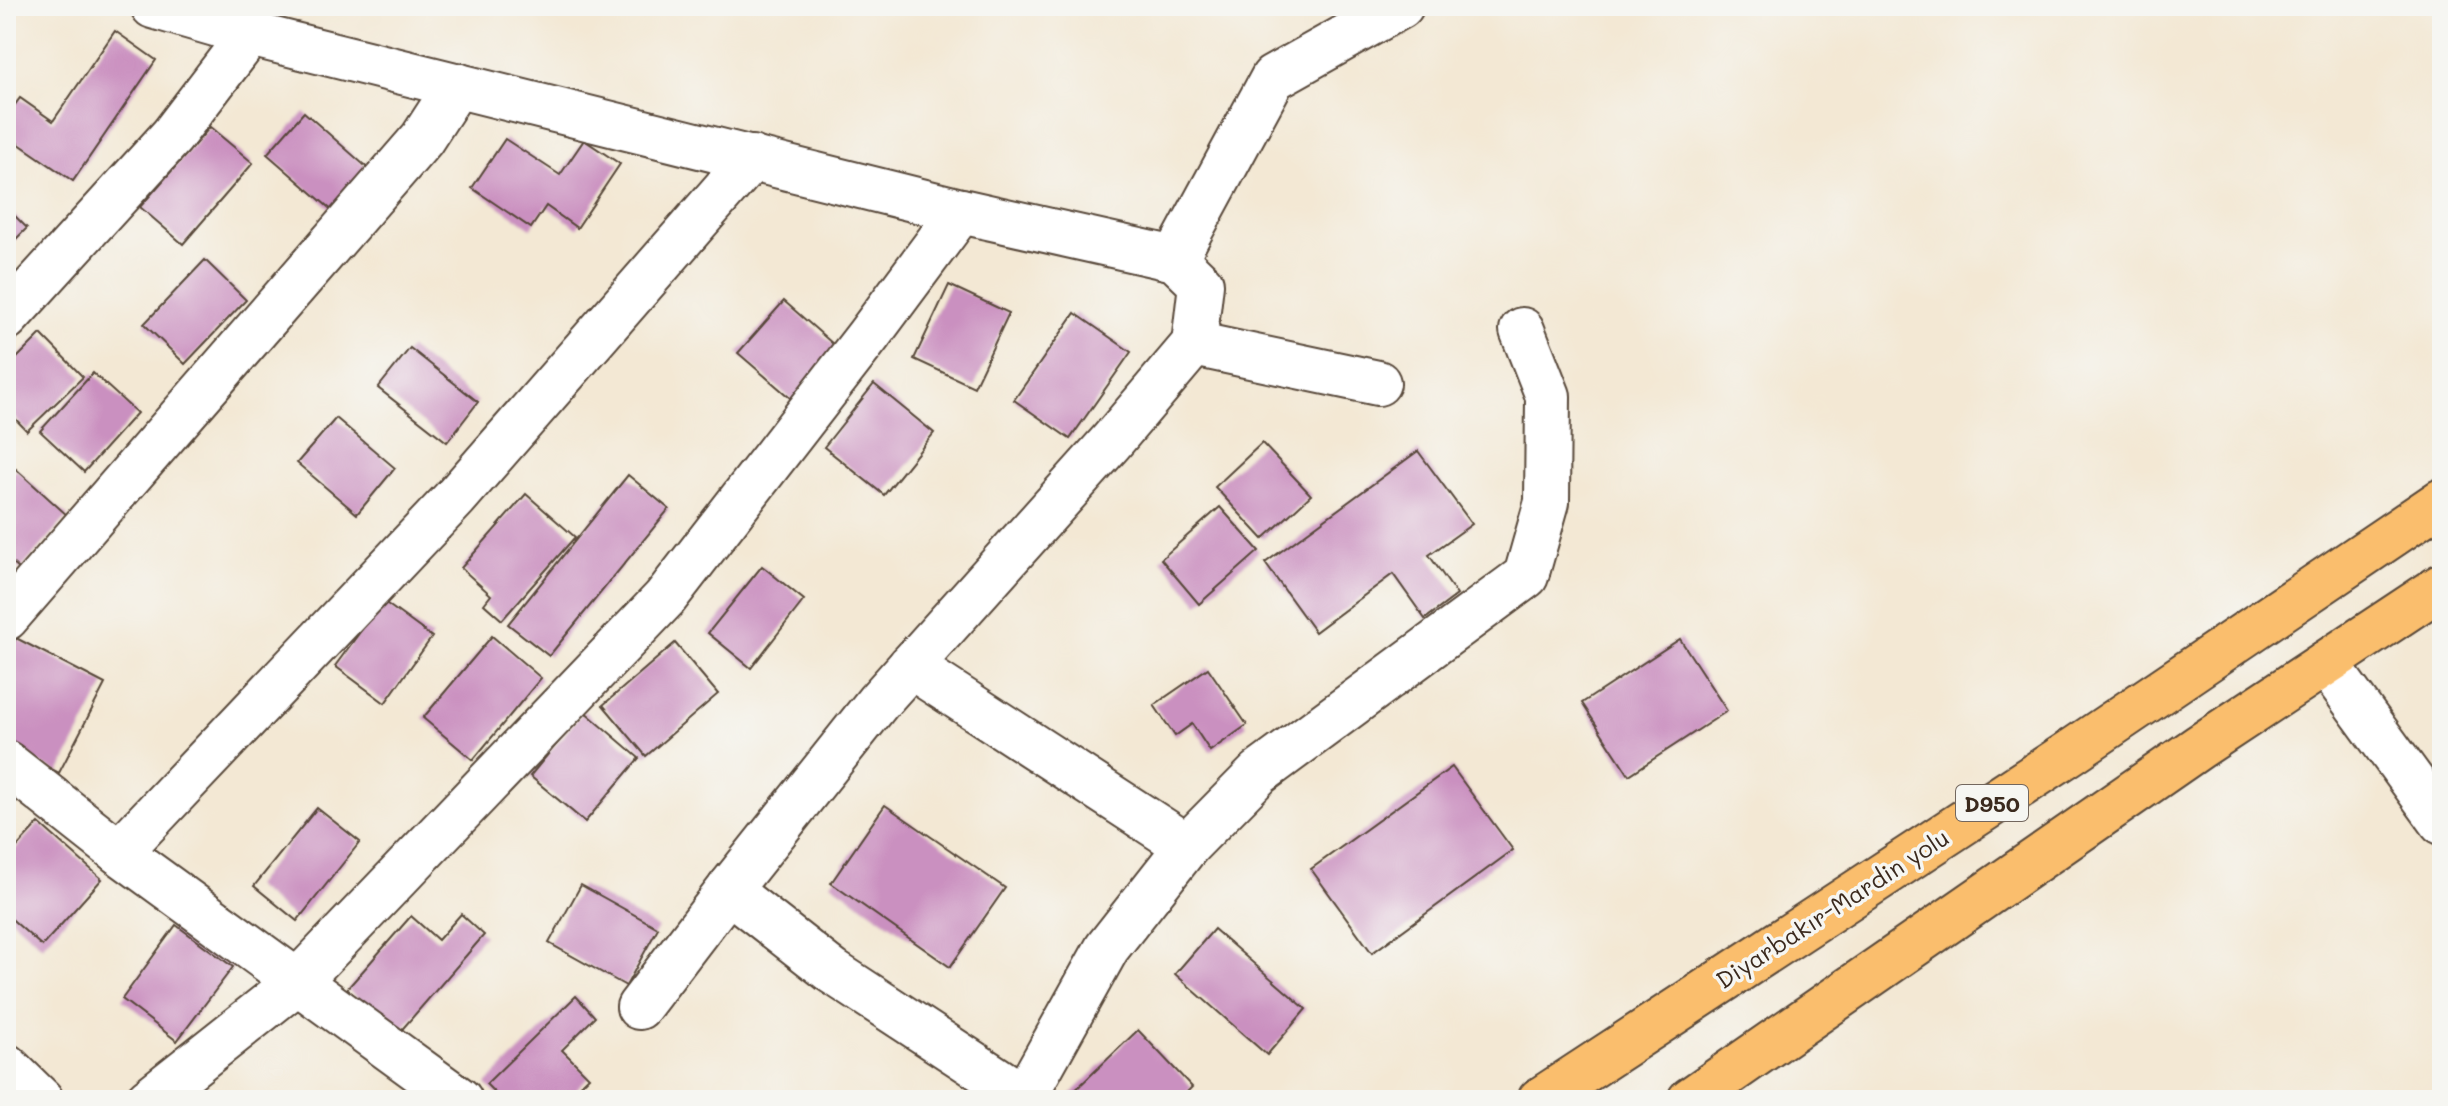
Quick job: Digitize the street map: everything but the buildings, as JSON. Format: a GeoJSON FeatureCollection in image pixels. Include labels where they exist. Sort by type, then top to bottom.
{"type":"FeatureCollection","features":[{"type":"Feature","properties":{"kind":"highway","name":"Diyarbakır-Mardin yolu"},"geometry":{"type":"LineString","coordinates":[[1540,1100],[2071,752],[2442,501]]}},
{"type":"Feature","properties":{"kind":"highway"},"geometry":{"type":"LineString","coordinates":[[1690,1100],[2199,747],[2442,586]]}},
{"type":"Feature","properties":{"kind":"street"},"geometry":{"type":"LineString","coordinates":[[153,6],[250,34],[961,211],[1175,259],[1201,284],[1194,344],[1111,442],[878,702],[639,1007]]}},
{"type":"Feature","properties":{"kind":"street"},"geometry":{"type":"LineString","coordinates":[[1175,259],[1273,78],[1401,6]]}},
{"type":"Feature","properties":{"kind":"street"},"geometry":{"type":"LineString","coordinates":[[6,318],[172,136],[250,34]]}},
{"type":"Feature","properties":{"kind":"street"},"geometry":{"type":"LineString","coordinates":[[6,618],[422,139],[457,85]]}},
{"type":"Feature","properties":{"kind":"street"},"geometry":{"type":"LineString","coordinates":[[119,852],[456,497],[752,158]]}},
{"type":"Feature","properties":{"kind":"street"},"geometry":{"type":"LineString","coordinates":[[148,1100],[297,982],[665,598],[961,211]]}},
{"type":"Feature","properties":{"kind":"street"},"geometry":{"type":"LineString","coordinates":[[730,888],[742,901],[833,972],[1022,1099],[1107,948],[1187,846],[1259,773],[1526,576],[1547,502],[1548,396],[1522,330]]}},
{"type":"Feature","properties":{"kind":"street"},"geometry":{"type":"LineString","coordinates":[[1194,344],[1378,383]]}},
{"type":"Feature","properties":{"kind":"street"},"geometry":{"type":"LineString","coordinates":[[2326,663],[2442,822]]}},
{"type":"Feature","properties":{"kind":"street"},"geometry":{"type":"LineString","coordinates":[[910,666],[1187,846]]}},
{"type":"Feature","properties":{"kind":"street"},"geometry":{"type":"LineString","coordinates":[[6,763],[119,852],[460,1100]]}},
{"type":"Feature","properties":{"kind":"street"},"geometry":{"type":"LineString","coordinates":[[6,1066],[41,1100]]}}]}
